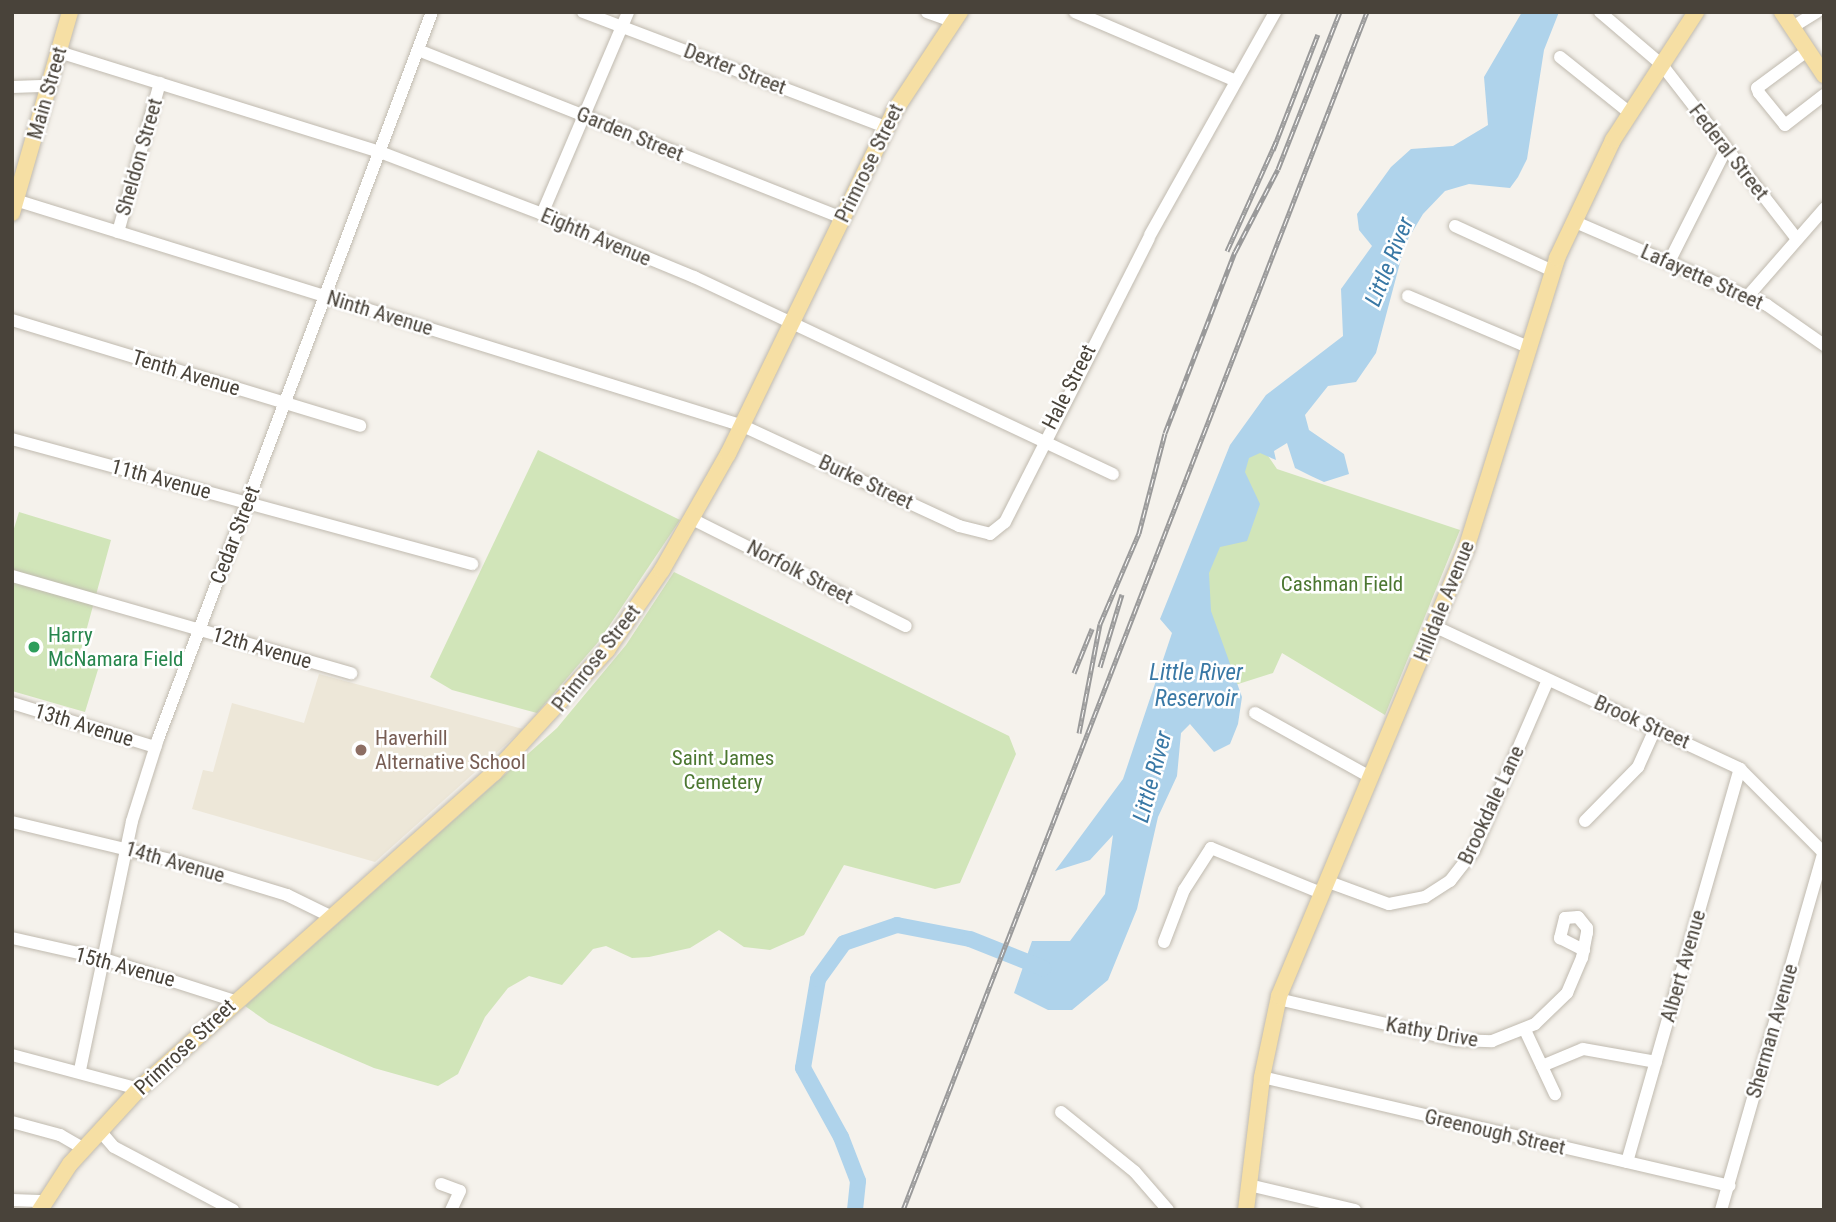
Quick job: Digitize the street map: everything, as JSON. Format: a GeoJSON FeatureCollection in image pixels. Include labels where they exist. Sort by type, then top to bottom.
{"type":"FeatureCollection","features":[{"type":"Feature","properties":{"kind":"main road","name":"Main Street"},"geometry":{"type":"LineString","coordinates":[[14,204],[70,12]]}},
{"type":"Feature","properties":{"kind":"main road","name":"Hilldale Avenue"},"geometry":{"type":"LineString","coordinates":[[1246,1210],[1262,1077],[1278,999],[1323,887],[1436,627],[1476,519],[1528,347],[1573,221],[1630,113],[1696,12]]}},
{"type":"Feature","properties":{"kind":"main road"},"geometry":{"type":"LineString","coordinates":[[1783,12],[1824,75]]}},
{"type":"Feature","properties":{"kind":"main road","name":"Primrose Street"},"geometry":{"type":"LineString","coordinates":[[43,1205],[84,1149],[139,1089],[542,726],[607,650],[692,519],[743,426],[887,127],[957,17]]}},
{"type":"Feature","properties":{"kind":"street","name":"Cedar Street"},"geometry":{"type":"LineString","coordinates":[[80,1070],[126,848],[155,747],[432,12]]}},
{"type":"Feature","properties":{"kind":"street","name":"Dexter Street"},"geometry":{"type":"LineString","coordinates":[[583,12],[887,127]]}},
{"type":"Feature","properties":{"kind":"street"},"geometry":{"type":"LineString","coordinates":[[542,214],[628,12]]}},
{"type":"Feature","properties":{"kind":"street"},"geometry":{"type":"LineString","coordinates":[[927,12],[957,17]]}},
{"type":"Feature","properties":{"kind":"street"},"geometry":{"type":"LineString","coordinates":[[1074,12],[1236,81]]}},
{"type":"Feature","properties":{"kind":"street","name":"Hale Street"},"geometry":{"type":"LineString","coordinates":[[990,534],[1004,522],[1043,439],[1149,237],[1275,12]]}},
{"type":"Feature","properties":{"kind":"street","name":"Federal Street"},"geometry":{"type":"LineString","coordinates":[[1600,12],[1662,65],[1797,239]]}},
{"type":"Feature","properties":{"kind":"street"},"geometry":{"type":"LineString","coordinates":[[1791,27],[1817,12]]}},
{"type":"Feature","properties":{"kind":"street","name":"Garden Street"},"geometry":{"type":"LineString","coordinates":[[418,50],[843,218]]}},
{"type":"Feature","properties":{"kind":"street"},"geometry":{"type":"LineString","coordinates":[[1807,51],[1757,88],[1785,125],[1824,95]]}},
{"type":"Feature","properties":{"kind":"street","name":"Eighth Avenue"},"geometry":{"type":"LineString","coordinates":[[59,52],[380,152],[542,214],[793,323],[1113,474]]}},
{"type":"Feature","properties":{"kind":"street"},"geometry":{"type":"LineString","coordinates":[[1560,57],[1630,113]]}},
{"type":"Feature","properties":{"kind":"street","name":"Sheldon Street"},"geometry":{"type":"LineString","coordinates":[[118,232],[160,83]]}},
{"type":"Feature","properties":{"kind":"street"},"geometry":{"type":"LineString","coordinates":[[12,87],[49,86]]}},
{"type":"Feature","properties":{"kind":"street"},"geometry":{"type":"LineString","coordinates":[[1669,262],[1726,149]]}},
{"type":"Feature","properties":{"kind":"street","name":"Ninth Avenue"},"geometry":{"type":"LineString","coordinates":[[14,204],[118,232],[743,426]]}},
{"type":"Feature","properties":{"kind":"street"},"geometry":{"type":"LineString","coordinates":[[1748,296],[1824,209]]}},
{"type":"Feature","properties":{"kind":"street","name":"Lafayette Street"},"geometry":{"type":"LineString","coordinates":[[1573,221],[1748,296],[1788,316],[1824,345]]}},
{"type":"Feature","properties":{"kind":"street"},"geometry":{"type":"LineString","coordinates":[[1455,226],[1553,271]]}},
{"type":"Feature","properties":{"kind":"street"},"geometry":{"type":"LineString","coordinates":[[1408,296],[1528,347]]}},
{"type":"Feature","properties":{"kind":"street","name":"Tenth Avenue"},"geometry":{"type":"LineString","coordinates":[[12,320],[360,426]]}},
{"type":"Feature","properties":{"kind":"street","name":"Burke Street"},"geometry":{"type":"LineString","coordinates":[[743,426],[959,526],[990,534]]}},
{"type":"Feature","properties":{"kind":"street","name":"11th Avenue"},"geometry":{"type":"LineString","coordinates":[[12,439],[472,564]]}},
{"type":"Feature","properties":{"kind":"street","name":"Norfolk Street"},"geometry":{"type":"LineString","coordinates":[[692,519],[906,626]]}},
{"type":"Feature","properties":{"kind":"street","name":"12th Avenue"},"geometry":{"type":"LineString","coordinates":[[12,576],[351,673]]}},
{"type":"Feature","properties":{"kind":"street","name":"Brook Street"},"geometry":{"type":"LineString","coordinates":[[1436,627],[1656,727],[1740,769],[1824,852]]}},
{"type":"Feature","properties":{"kind":"street","name":"Brookdale Lane"},"geometry":{"type":"LineString","coordinates":[[1164,942],[1184,890],[1211,848],[1323,887],[1389,904],[1415,900],[1450,881],[1474,850],[1548,680]]}},
{"type":"Feature","properties":{"kind":"street","name":"13th Avenue"},"geometry":{"type":"LineString","coordinates":[[12,703],[155,747]]}},
{"type":"Feature","properties":{"kind":"street"},"geometry":{"type":"LineString","coordinates":[[1255,713],[1370,777]]}},
{"type":"Feature","properties":{"kind":"street"},"geometry":{"type":"LineString","coordinates":[[1585,821],[1638,767],[1656,727]]}},
{"type":"Feature","properties":{"kind":"street","name":"Albert Avenue"},"geometry":{"type":"LineString","coordinates":[[1627,1163],[1740,769]]}},
{"type":"Feature","properties":{"kind":"street","name":"14th Avenue"},"geometry":{"type":"LineString","coordinates":[[12,822],[126,848],[287,895],[332,917]]}},
{"type":"Feature","properties":{"kind":"street","name":"Sherman Avenue"},"geometry":{"type":"LineString","coordinates":[[1721,1210],[1824,852]]}},
{"type":"Feature","properties":{"kind":"street","name":"15th Avenue"},"geometry":{"type":"LineString","coordinates":[[12,938],[104,959],[235,1000]]}},
{"type":"Feature","properties":{"kind":"street","name":"Kathy Drive"},"geometry":{"type":"LineString","coordinates":[[1278,999],[1468,1042],[1492,1041],[1525,1030],[1562,1001],[1584,950]]}},
{"type":"Feature","properties":{"kind":"street"},"geometry":{"type":"LineString","coordinates":[[1525,1030],[1555,1094]]}},
{"type":"Feature","properties":{"kind":"street"},"geometry":{"type":"LineString","coordinates":[[1542,1066],[1583,1049],[1656,1062]]}},
{"type":"Feature","properties":{"kind":"street"},"geometry":{"type":"LineString","coordinates":[[12,1055],[80,1070],[139,1089]]}},
{"type":"Feature","properties":{"kind":"street","name":"Greenough Street"},"geometry":{"type":"LineString","coordinates":[[1262,1077],[1728,1186]]}},
{"type":"Feature","properties":{"kind":"street"},"geometry":{"type":"LineString","coordinates":[[1061,1112],[1135,1172],[1168,1210]]}},
{"type":"Feature","properties":{"kind":"street"},"geometry":{"type":"LineString","coordinates":[[12,1122],[60,1135],[84,1149]]}},
{"type":"Feature","properties":{"kind":"street"},"geometry":{"type":"LineString","coordinates":[[100,1131],[114,1147],[233,1210]]}},
{"type":"Feature","properties":{"kind":"street"},"geometry":{"type":"LineString","coordinates":[[441,1184],[460,1191],[451,1210]]}},
{"type":"Feature","properties":{"kind":"street"},"geometry":{"type":"LineString","coordinates":[[1249,1185],[1355,1210]]}},
{"type":"Feature","properties":{"kind":"street"},"geometry":{"type":"LineString","coordinates":[[12,1200],[43,1205]]}},
{"type":"Feature","properties":{"kind":"shaded area","name":"Haverhill Alternative School"},"geometry":{"type":"Polygon","coordinates":[[[319,674],[523,729],[375,862],[192,809],[203,770],[213,772],[232,703],[304,723],[319,674]]]}},
{"type":"Feature","properties":{"kind":"green space","name":"Cashman Field"},"geometry":{"type":"Polygon","coordinates":[[[1262,447],[1277,469],[1460,530],[1385,715],[1282,653],[1273,673],[1232,686],[1216,656],[1205,577],[1239,473],[1250,451],[1262,447]]]}},
{"type":"Feature","properties":{"kind":"green space"},"geometry":{"type":"Polygon","coordinates":[[[538,450],[680,520],[599,641],[537,713],[452,690],[430,677],[538,450]]]}},
{"type":"Feature","properties":{"kind":"green space"},"geometry":{"type":"Polygon","coordinates":[[[19,512],[111,540],[79,657],[100,663],[85,712],[12,691],[12,535],[19,512]]]}},
{"type":"Feature","properties":{"kind":"green space","name":"Saint James Cemetery"},"geometry":{"type":"Polygon","coordinates":[[[674,572],[1009,736],[1016,754],[960,883],[935,889],[844,865],[804,935],[770,950],[744,947],[719,930],[690,948],[649,957],[632,958],[606,946],[593,949],[562,985],[529,976],[508,988],[485,1017],[458,1074],[438,1086],[374,1068],[269,1023],[245,1006],[557,728],[626,645],[674,572]]]}},
{"type":"Feature","properties":{"kind":"water","name":"Little River Reservoir"},"geometry":{"type":"Polygon","coordinates":[[[1522,12],[1559,12],[1544,50],[1527,159],[1510,188],[1469,184],[1445,191],[1423,214],[1405,244],[1376,353],[1356,382],[1328,386],[1305,415],[1309,430],[1344,454],[1349,474],[1324,482],[1295,468],[1287,443],[1274,451],[1276,460],[1260,453],[1249,458],[1245,472],[1260,504],[1247,541],[1220,547],[1209,573],[1211,611],[1242,697],[1238,724],[1230,744],[1214,752],[1190,724],[1181,733],[1177,776],[1158,817],[1137,909],[1108,980],[1072,1010],[1048,1010],[1014,993],[1032,941],[1070,941],[1105,894],[1113,835],[1090,860],[1055,871],[1123,779],[1172,633],[1160,619],[1230,445],[1266,395],[1343,336],[1341,289],[1372,246],[1359,230],[1357,214],[1391,167],[1411,149],[1453,146],[1488,125],[1484,77],[1522,12]]]}},
{"type":"Feature","properties":{"kind":"waterway","name":"Little River"},"geometry":{"type":"LineString","coordinates":[[855,1210],[858,1181],[841,1137],[803,1068],[818,979],[844,943],[897,925],[970,939],[1043,968]]}},
{"type":"Feature","properties":{"kind":"railway"},"geometry":{"type":"LineString","coordinates":[[1079,733],[1100,624],[1139,533],[1165,433],[1235,252],[1278,169],[1340,12]]}},
{"type":"Feature","properties":{"kind":"railway"},"geometry":{"type":"LineString","coordinates":[[903,1210],[1367,12]]}},
{"type":"Feature","properties":{"kind":"railway"},"geometry":{"type":"LineString","coordinates":[[1273,150],[1318,34]]}},
{"type":"Feature","properties":{"kind":"railway"},"geometry":{"type":"LineString","coordinates":[[1227,251],[1276,142]]}},
{"type":"Feature","properties":{"kind":"railway"},"geometry":{"type":"LineString","coordinates":[[1100,667],[1122,594]]}},
{"type":"Feature","properties":{"kind":"railway"},"geometry":{"type":"LineString","coordinates":[[1074,673],[1092,629]]}},
{"type":"Feature","properties":{"kind":"place","name":"Harry McNamara Field"},"geometry":{"type":"Point","coordinates":[34,647]}},
{"type":"Feature","properties":{"kind":"place","name":"Haverhill Alternative School"},"geometry":{"type":"Point","coordinates":[361,750]}}]}
